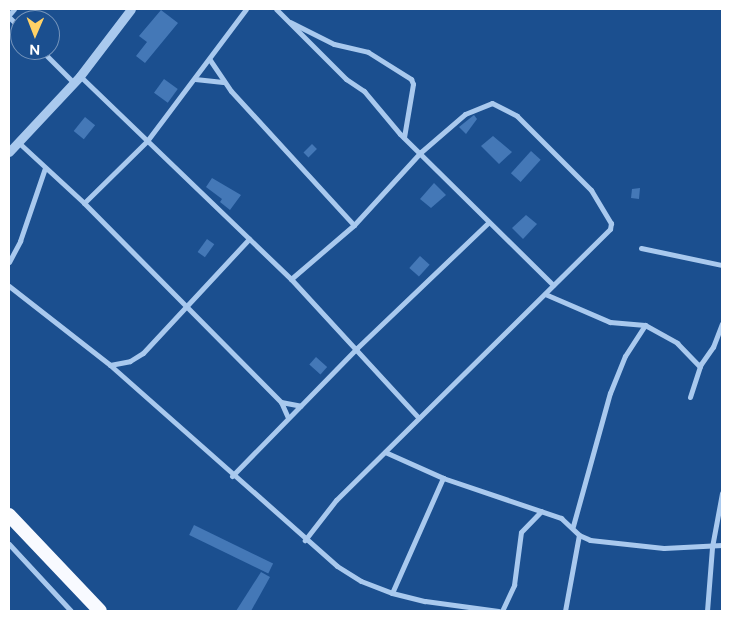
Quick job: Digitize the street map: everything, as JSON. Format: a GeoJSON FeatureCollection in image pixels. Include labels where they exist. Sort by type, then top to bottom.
{"type":"FeatureCollection","features":[{"type":"Feature","properties":{"kind":"highway"},"geometry":{"type":"LineString","coordinates":[[9,515],[100,611]]}},
{"type":"Feature","properties":{"kind":"street"},"geometry":{"type":"LineString","coordinates":[[9,16],[14,9]]}},
{"type":"Feature","properties":{"kind":"street"},"geometry":{"type":"LineString","coordinates":[[9,152],[77,80],[131,9]]}},
{"type":"Feature","properties":{"kind":"street"},"geometry":{"type":"LineString","coordinates":[[84,203],[147,141],[196,79],[246,9]]}},
{"type":"Feature","properties":{"kind":"street"},"geometry":{"type":"LineString","coordinates":[[276,9],[346,79],[364,90],[404,137],[421,152],[488,223],[553,285]]}},
{"type":"Feature","properties":{"kind":"street"},"geometry":{"type":"LineString","coordinates":[[288,21],[334,44],[368,52],[411,78],[413,84],[404,137]]}},
{"type":"Feature","properties":{"kind":"street"},"geometry":{"type":"LineString","coordinates":[[53,60],[147,141],[290,278],[357,348],[418,417]]}},
{"type":"Feature","properties":{"kind":"street"},"geometry":{"type":"LineString","coordinates":[[210,60],[223,82],[354,225]]}},
{"type":"Feature","properties":{"kind":"street"},"geometry":{"type":"LineString","coordinates":[[196,79],[223,82]]}},
{"type":"Feature","properties":{"kind":"street"},"geometry":{"type":"LineString","coordinates":[[290,278],[354,225],[421,152],[464,114],[496,103],[517,116],[590,190],[612,223],[610,229],[418,417],[321,516],[305,540]]}},
{"type":"Feature","properties":{"kind":"street"},"geometry":{"type":"LineString","coordinates":[[18,142],[84,203],[281,402],[288,418]]}},
{"type":"Feature","properties":{"kind":"street"},"geometry":{"type":"LineString","coordinates":[[9,262],[20,241],[46,168]]}},
{"type":"Feature","properties":{"kind":"street"},"geometry":{"type":"LineString","coordinates":[[232,476],[357,348],[488,223]]}},
{"type":"Feature","properties":{"kind":"street"},"geometry":{"type":"LineString","coordinates":[[110,365],[130,361],[143,353],[249,238]]}},
{"type":"Feature","properties":{"kind":"street"},"geometry":{"type":"LineString","coordinates":[[641,248],[722,264]]}},
{"type":"Feature","properties":{"kind":"street"},"geometry":{"type":"LineString","coordinates":[[9,286],[110,365],[305,540],[361,581],[392,593],[425,601],[500,611],[514,585],[521,532],[541,511]]}},
{"type":"Feature","properties":{"kind":"street"},"geometry":{"type":"LineString","coordinates":[[545,294],[610,322],[645,325],[677,343],[700,367]]}},
{"type":"Feature","properties":{"kind":"street"},"geometry":{"type":"LineString","coordinates":[[690,397],[700,367],[713,347],[722,324]]}},
{"type":"Feature","properties":{"kind":"street"},"geometry":{"type":"LineString","coordinates":[[573,526],[610,393],[624,356],[645,325]]}},
{"type":"Feature","properties":{"kind":"street"},"geometry":{"type":"LineString","coordinates":[[281,402],[301,406]]}},
{"type":"Feature","properties":{"kind":"street"},"geometry":{"type":"LineString","coordinates":[[385,452],[444,478],[541,511],[573,526],[579,536],[565,611]]}},
{"type":"Feature","properties":{"kind":"street"},"geometry":{"type":"LineString","coordinates":[[392,593],[444,478]]}},
{"type":"Feature","properties":{"kind":"street"},"geometry":{"type":"LineString","coordinates":[[706,611],[712,547],[722,493]]}},
{"type":"Feature","properties":{"kind":"street"},"geometry":{"type":"LineString","coordinates":[[579,536],[613,544],[712,547],[722,545]]}},
{"type":"Feature","properties":{"kind":"street"},"geometry":{"type":"LineString","coordinates":[[9,544],[71,611]]}},
{"type":"Feature","properties":{"kind":"building"},"geometry":{"type":"Polygon","coordinates":[[[161,10],[178,23],[145,63],[136,56],[147,42],[139,36],[161,10]]]}},
{"type":"Feature","properties":{"kind":"building"},"geometry":{"type":"Polygon","coordinates":[[[164,79],[178,89],[168,103],[154,93],[164,79]]]}},
{"type":"Feature","properties":{"kind":"building"},"geometry":{"type":"Polygon","coordinates":[[[474,115],[477,119],[466,134],[459,127],[474,115]]]}},
{"type":"Feature","properties":{"kind":"building"},"geometry":{"type":"Polygon","coordinates":[[[85,117],[95,125],[84,139],[74,131],[85,117]]]}},
{"type":"Feature","properties":{"kind":"building"},"geometry":{"type":"Polygon","coordinates":[[[493,136],[512,152],[499,164],[481,146],[493,136]]]}},
{"type":"Feature","properties":{"kind":"building"},"geometry":{"type":"Polygon","coordinates":[[[312,144],[317,149],[308,157],[304,152],[312,144]]]}},
{"type":"Feature","properties":{"kind":"building"},"geometry":{"type":"Polygon","coordinates":[[[531,151],[541,160],[521,182],[511,173],[531,151]]]}},
{"type":"Feature","properties":{"kind":"building"},"geometry":{"type":"Polygon","coordinates":[[[212,178],[241,195],[230,210],[220,202],[222,199],[206,187],[212,178]]]}},
{"type":"Feature","properties":{"kind":"building"},"geometry":{"type":"Polygon","coordinates":[[[434,183],[446,195],[431,208],[420,199],[434,183]]]}},
{"type":"Feature","properties":{"kind":"building"},"geometry":{"type":"Polygon","coordinates":[[[640,188],[639,199],[631,198],[632,189],[640,188]]]}},
{"type":"Feature","properties":{"kind":"building"},"geometry":{"type":"Polygon","coordinates":[[[526,215],[537,224],[523,239],[512,228],[526,215]]]}},
{"type":"Feature","properties":{"kind":"building"},"geometry":{"type":"Polygon","coordinates":[[[207,239],[214,244],[205,257],[198,252],[207,239]]]}},
{"type":"Feature","properties":{"kind":"building"},"geometry":{"type":"Polygon","coordinates":[[[420,256],[430,265],[419,277],[409,268],[420,256]]]}},
{"type":"Feature","properties":{"kind":"building"},"geometry":{"type":"Polygon","coordinates":[[[316,357],[327,367],[320,374],[309,364],[316,357]]]}},
{"type":"Feature","properties":{"kind":"building"},"geometry":{"type":"Polygon","coordinates":[[[194,525],[273,564],[268,573],[189,535],[194,525]]]}},
{"type":"Feature","properties":{"kind":"building"},"geometry":{"type":"Polygon","coordinates":[[[261,572],[270,577],[251,611],[236,611],[261,572]]]}}]}
